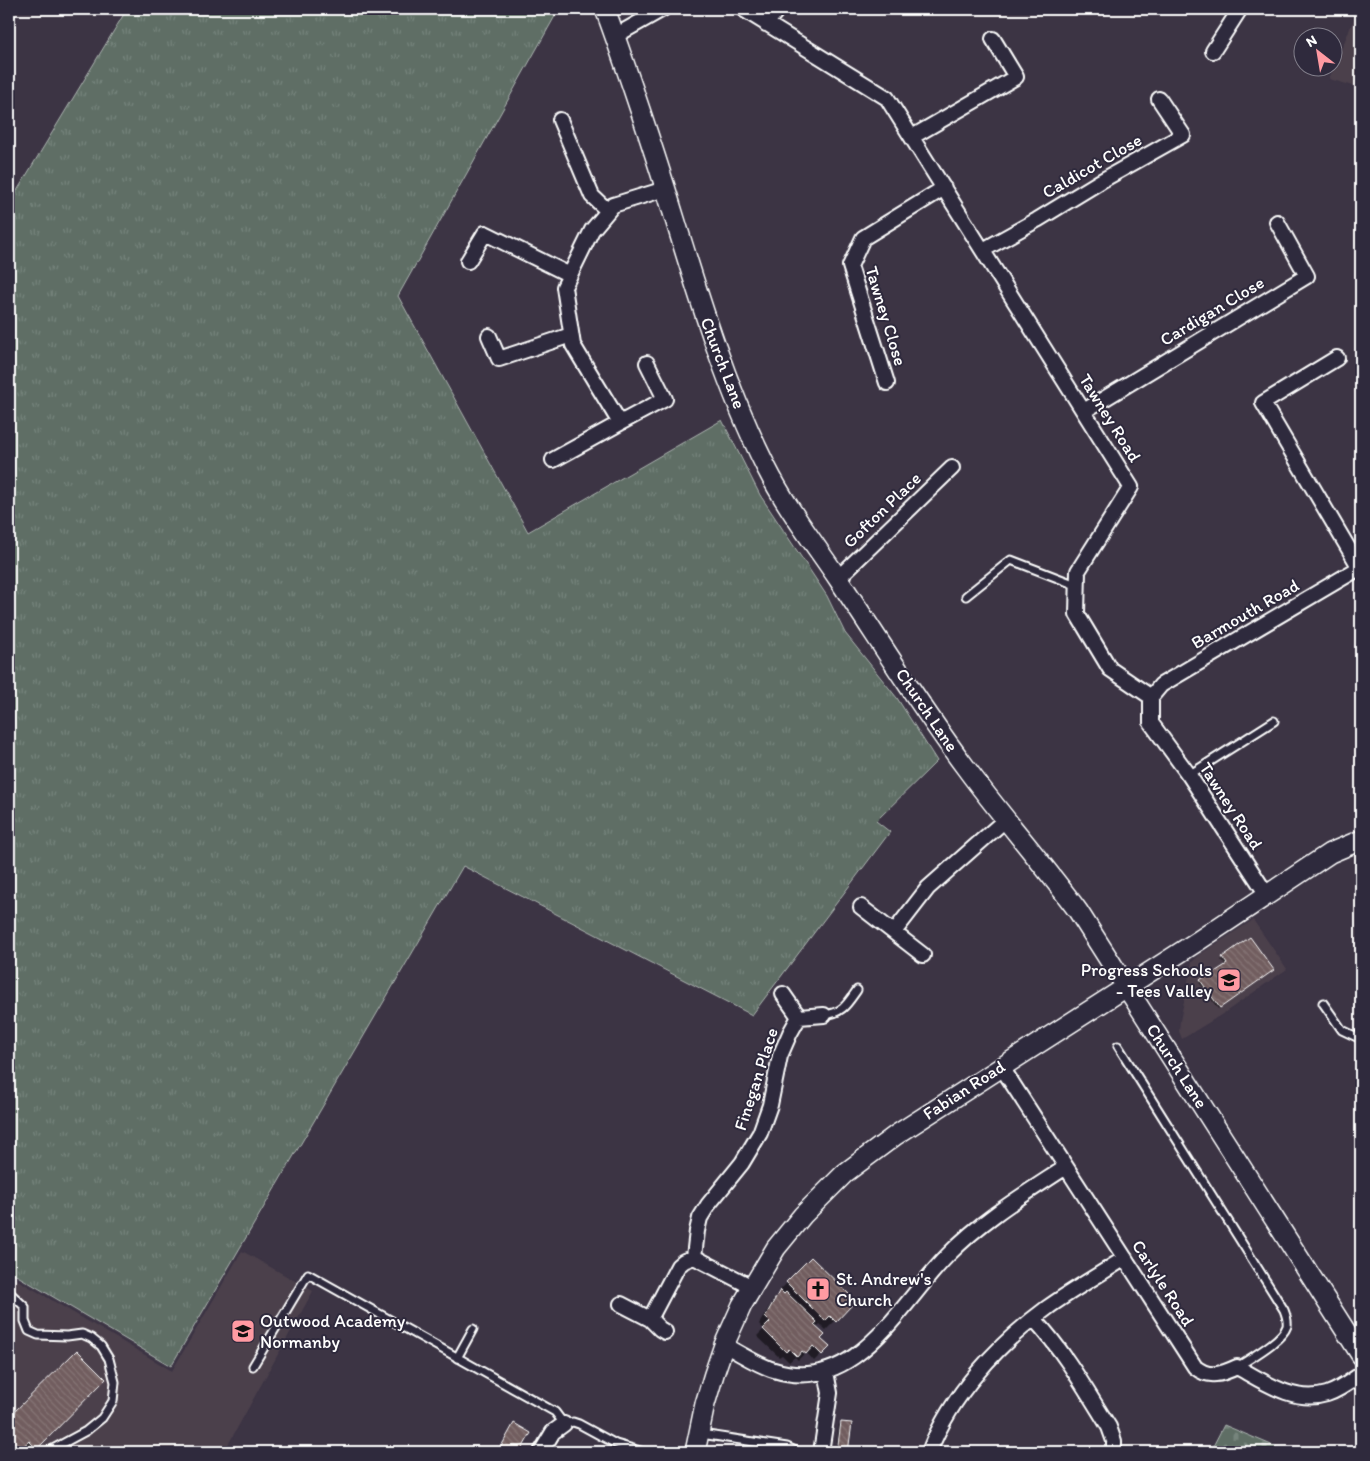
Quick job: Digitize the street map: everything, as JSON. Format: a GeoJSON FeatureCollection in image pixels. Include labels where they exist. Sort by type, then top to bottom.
{"type":"FeatureCollection","features":[{"type":"Feature","properties":{"kind":"street","name":"Church Lane"},"geometry":{"type":"LineString","coordinates":[[606,9],[702,308],[724,371],[766,468],[799,524],[838,578],[964,766],[1005,820],[1055,879],[1078,911],[1361,1355]]}},
{"type":"Feature","properties":{"kind":"street"},"geometry":{"type":"LineString","coordinates":[[615,36],[663,9]]}},
{"type":"Feature","properties":{"kind":"street","name":"Tawney Road"},"geometry":{"type":"LineString","coordinates":[[742,9],[887,98],[1131,487],[1078,571],[1076,585],[1077,614],[1110,669],[1151,697],[1151,723],[1189,775],[1267,894]]}},
{"type":"Feature","properties":{"kind":"street"},"geometry":{"type":"LineString","coordinates":[[766,24],[778,9]]}},
{"type":"Feature","properties":{"kind":"street"},"geometry":{"type":"LineString","coordinates":[[1213,51],[1240,9]]}},
{"type":"Feature","properties":{"kind":"street"},"geometry":{"type":"LineString","coordinates":[[912,137],[1016,76],[993,39]]}},
{"type":"Feature","properties":{"kind":"street","name":"Caldicot Close"},"geometry":{"type":"LineString","coordinates":[[982,250],[1182,135],[1159,99]]}},
{"type":"Feature","properties":{"kind":"street"},"geometry":{"type":"LineString","coordinates":[[560,120],[592,196],[608,212]]}},
{"type":"Feature","properties":{"kind":"street","name":"Tawney Close"},"geometry":{"type":"LineString","coordinates":[[887,383],[850,266],[863,238],[944,188]]}},
{"type":"Feature","properties":{"kind":"street"},"geometry":{"type":"LineString","coordinates":[[620,423],[573,345],[564,287],[592,230],[613,205],[665,189]]}},
{"type":"Feature","properties":{"kind":"street","name":"Cardigan Close"},"geometry":{"type":"LineString","coordinates":[[1084,411],[1307,276],[1277,222]]}},
{"type":"Feature","properties":{"kind":"street"},"geometry":{"type":"LineString","coordinates":[[468,260],[485,233],[570,275]]}},
{"type":"Feature","properties":{"kind":"street"},"geometry":{"type":"LineString","coordinates":[[488,336],[499,359],[572,335]]}},
{"type":"Feature","properties":{"kind":"street"},"geometry":{"type":"LineString","coordinates":[[1337,358],[1263,403],[1361,568]]}},
{"type":"Feature","properties":{"kind":"street"},"geometry":{"type":"LineString","coordinates":[[553,460],[665,399],[647,363]]}},
{"type":"Feature","properties":{"kind":"street","name":"Gofton Place"},"geometry":{"type":"LineString","coordinates":[[838,578],[952,468]]}},
{"type":"Feature","properties":{"kind":"street","name":"Barmouth Road"},"geometry":{"type":"LineString","coordinates":[[1151,697],[1161,685],[1361,568]]}},
{"type":"Feature","properties":{"kind":"street"},"geometry":{"type":"LineString","coordinates":[[894,932],[928,888],[1005,820]]}},
{"type":"Feature","properties":{"kind":"street","name":"Fabian Road"},"geometry":{"type":"LineString","coordinates":[[696,1443],[709,1389],[724,1345],[742,1305],[776,1248],[803,1215],[845,1173],[896,1135],[1198,941],[1330,853],[1361,840]]}},
{"type":"Feature","properties":{"kind":"street"},"geometry":{"type":"LineString","coordinates":[[861,907],[923,955]]}},
{"type":"Feature","properties":{"kind":"street","name":"Finegan Place"},"geometry":{"type":"LineString","coordinates":[[784,994],[799,1017]]}},
{"type":"Feature","properties":{"kind":"street","name":"Finegan Place"},"geometry":{"type":"LineString","coordinates":[[799,1017],[824,1015]]}},
{"type":"Feature","properties":{"kind":"street","name":"Finegan Place"},"geometry":{"type":"LineString","coordinates":[[694,1256],[700,1218],[708,1205],[742,1163],[760,1133],[770,1105],[780,1056],[799,1017]]}},
{"type":"Feature","properties":{"kind":"street","name":"Carlyle Road"},"geometry":{"type":"LineString","coordinates":[[1001,1066],[1195,1367],[1204,1373],[1218,1374],[1237,1366]]}},
{"type":"Feature","properties":{"kind":"street"},"geometry":{"type":"LineString","coordinates":[[724,1345],[773,1370],[793,1374],[826,1372],[843,1364],[875,1339],[925,1279],[976,1228],[1066,1167]]}},
{"type":"Feature","properties":{"kind":"street"},"geometry":{"type":"LineString","coordinates":[[650,1319],[678,1266],[694,1256],[752,1287]]}},
{"type":"Feature","properties":{"kind":"street"},"geometry":{"type":"LineString","coordinates":[[929,1452],[943,1422],[966,1388],[1001,1348],[1061,1298],[1125,1258]]}},
{"type":"Feature","properties":{"kind":"street"},"geometry":{"type":"LineString","coordinates":[[621,1304],[650,1319],[665,1332]]}},
{"type":"Feature","properties":{"kind":"street"},"geometry":{"type":"LineString","coordinates":[[1034,1319],[1047,1332],[1110,1428],[1114,1441],[1114,1452]]}},
{"type":"Feature","properties":{"kind":"street"},"geometry":{"type":"LineString","coordinates":[[1237,1366],[1261,1381],[1300,1397],[1315,1397],[1329,1394],[1361,1374]]}},
{"type":"Feature","properties":{"kind":"street"},"geometry":{"type":"LineString","coordinates":[[822,1452],[830,1393],[826,1372]]}},
{"type":"Feature","properties":{"kind":"street"},"geometry":{"type":"LineString","coordinates":[[541,1452],[553,1432],[564,1424]]}},
{"type":"Feature","properties":{"kind":"lane"},"geometry":{"type":"LineString","coordinates":[[966,596],[1011,560],[1076,585]]}},
{"type":"Feature","properties":{"kind":"lane"},"geometry":{"type":"LineString","coordinates":[[1189,775],[1274,722]]}},
{"type":"Feature","properties":{"kind":"lane"},"geometry":{"type":"LineString","coordinates":[[824,1015],[836,1014],[857,990]]}},
{"type":"Feature","properties":{"kind":"lane"},"geometry":{"type":"LineString","coordinates":[[1323,1003],[1342,1030],[1361,1039]]}},
{"type":"Feature","properties":{"kind":"lane"},"geometry":{"type":"LineString","coordinates":[[1118,1046],[1288,1318],[1287,1326],[1278,1339],[1237,1366]]}},
{"type":"Feature","properties":{"kind":"lane"},"geometry":{"type":"LineString","coordinates":[[253,1366],[308,1274],[555,1412],[564,1424],[573,1422],[579,1424],[616,1444],[644,1452]]}},
{"type":"Feature","properties":{"kind":"lane"},"geometry":{"type":"LineString","coordinates":[[9,1292],[25,1307],[24,1321],[29,1330],[38,1335],[68,1336],[82,1334],[101,1346],[110,1359],[115,1382],[113,1402],[102,1418],[86,1431],[47,1452]]}},
{"type":"Feature","properties":{"kind":"lane"},"geometry":{"type":"LineString","coordinates":[[457,1358],[473,1329]]}},
{"type":"Feature","properties":{"kind":"lane"},"geometry":{"type":"LineString","coordinates":[[696,1443],[787,1447],[798,1452]]}},
{"type":"Feature","properties":{"kind":"shaded area"},"geometry":{"type":"Polygon","coordinates":[[[1358,9],[1361,9],[1361,88],[1329,79],[1342,78],[1342,48],[1358,9]]]}},
{"type":"Feature","properties":{"kind":"shaded area","name":"Progress Schools - Tees Valley"},"geometry":{"type":"Polygon","coordinates":[[[1253,920],[1287,969],[1224,1013],[1182,1039],[1179,1031],[1180,1021],[1192,962],[1202,953],[1253,920]]]}},
{"type":"Feature","properties":{"kind":"shaded area","name":"Outwood Academy Normanby"},"geometry":{"type":"Polygon","coordinates":[[[242,1251],[313,1291],[224,1452],[9,1452],[9,1275],[172,1371],[242,1251]]]}},
{"type":"Feature","properties":{"kind":"green space"},"geometry":{"type":"Polygon","coordinates":[[[127,9],[559,9],[398,296],[528,532],[722,420],[760,495],[827,596],[845,633],[897,698],[937,761],[876,821],[890,832],[752,1015],[463,866],[171,1366],[9,1271],[9,204],[127,9]]]}},
{"type":"Feature","properties":{"kind":"green space"},"geometry":{"type":"Polygon","coordinates":[[[1224,1425],[1288,1452],[1210,1452],[1224,1425]]]}},
{"type":"Feature","properties":{"kind":"building"},"geometry":{"type":"Polygon","coordinates":[[[1250,937],[1274,970],[1220,1008],[1210,994],[1208,996],[1203,989],[1205,987],[1200,980],[1212,971],[1213,973],[1227,964],[1222,957],[1250,937]]]}},
{"type":"Feature","properties":{"kind":"building","name":"St. Andrew's Church"},"geometry":{"type":"Polygon","coordinates":[[[811,1257],[851,1296],[847,1300],[852,1305],[836,1322],[830,1316],[825,1321],[786,1282],[811,1257]]]}},
{"type":"Feature","properties":{"kind":"building"},"geometry":{"type":"Polygon","coordinates":[[[780,1290],[784,1294],[786,1292],[817,1322],[814,1325],[825,1335],[821,1339],[830,1347],[822,1355],[813,1346],[806,1354],[802,1351],[797,1357],[789,1349],[786,1352],[763,1329],[770,1322],[765,1317],[780,1290]]]}},
{"type":"Feature","properties":{"kind":"building"},"geometry":{"type":"Polygon","coordinates":[[[77,1350],[106,1379],[37,1449],[29,1441],[17,1452],[9,1452],[9,1429],[13,1425],[9,1417],[77,1350]]]}},
{"type":"Feature","properties":{"kind":"building"},"geometry":{"type":"Polygon","coordinates":[[[841,1422],[852,1423],[848,1452],[837,1452],[841,1422]]]}},
{"type":"Feature","properties":{"kind":"building"},"geometry":{"type":"Polygon","coordinates":[[[514,1423],[531,1433],[520,1452],[498,1452],[514,1423]]]}},
{"type":"Feature","properties":{"kind":"place","name":"Progress Schools - Tees Valley"},"geometry":{"type":"Point","coordinates":[1229,980]}},
{"type":"Feature","properties":{"kind":"place","name":"St. Andrew's Church"},"geometry":{"type":"Point","coordinates":[818,1289]}},
{"type":"Feature","properties":{"kind":"place","name":"Outwood Academy Normanby"},"geometry":{"type":"Point","coordinates":[243,1331]}}]}
